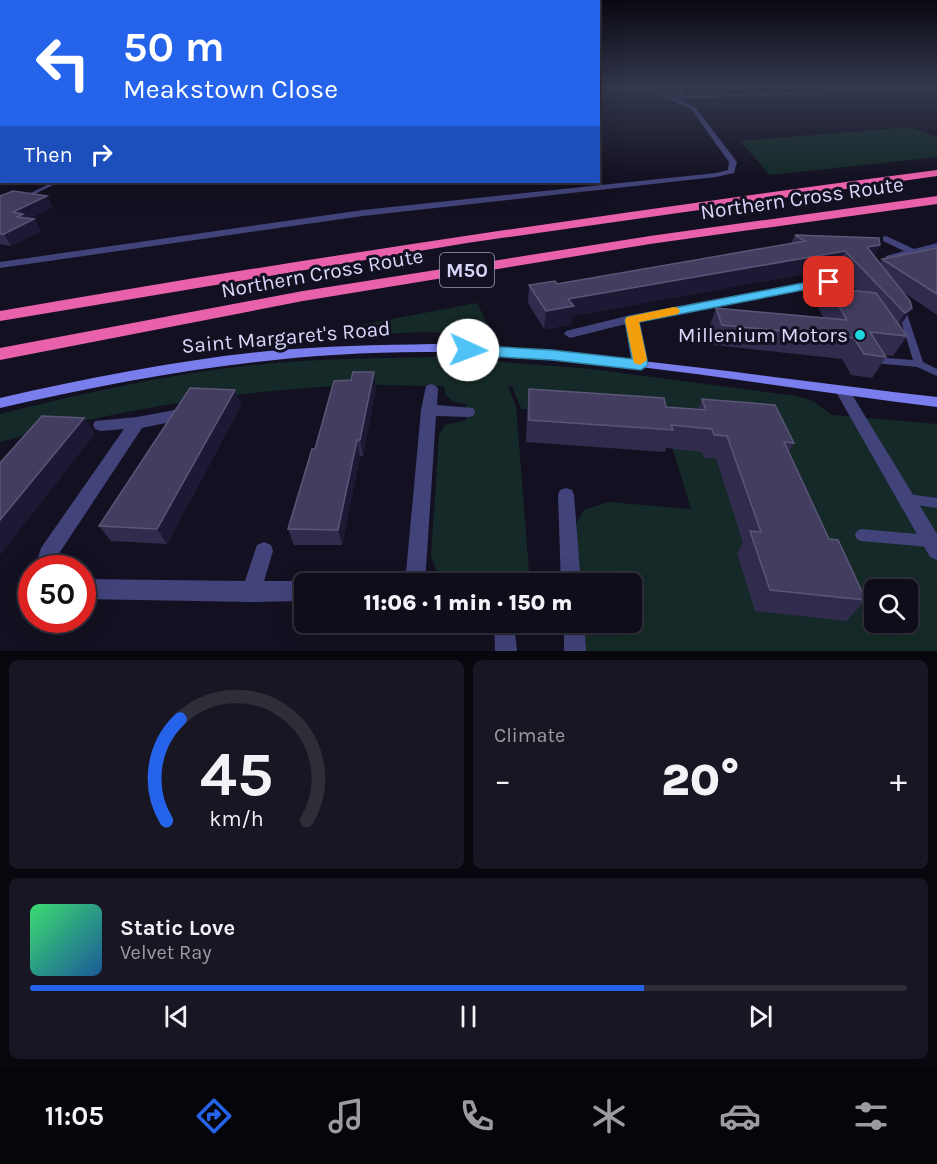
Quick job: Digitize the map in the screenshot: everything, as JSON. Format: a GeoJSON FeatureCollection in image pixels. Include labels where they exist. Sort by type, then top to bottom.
{"type":"FeatureCollection","features":[{"type":"Feature","properties":{"kind":"highway","name":"Northern Cross Route"},"geometry":{"type":"LineString","coordinates":[[0,316],[302,263],[604,217],[937,173]]}},
{"type":"Feature","properties":{"kind":"highway","name":"Northern Cross Route"},"geometry":{"type":"LineString","coordinates":[[0,354],[303,296],[650,240],[937,200]]}},
{"type":"Feature","properties":{"kind":"main road","name":"Saint Margaret's Road"},"geometry":{"type":"LineString","coordinates":[[0,403],[160,369],[361,349],[486,351],[552,355],[843,393],[937,402]]}},
{"type":"Feature","properties":{"kind":"street"},"geometry":{"type":"LineString","coordinates":[[0,265],[363,213],[716,175],[731,171],[733,162],[701,118]]}},
{"type":"Feature","properties":{"kind":"street"},"geometry":{"type":"LineString","coordinates":[[886,239],[914,252]]}},
{"type":"Feature","properties":{"kind":"street"},"geometry":{"type":"LineString","coordinates":[[883,260],[937,246]]}},
{"type":"Feature","properties":{"kind":"street"},"geometry":{"type":"LineString","coordinates":[[570,334],[829,282]]}},
{"type":"Feature","properties":{"kind":"street"},"geometry":{"type":"LineString","coordinates":[[631,320],[641,365]]}},
{"type":"Feature","properties":{"kind":"street"},"geometry":{"type":"LineString","coordinates":[[416,573],[431,389]]}},
{"type":"Feature","properties":{"kind":"street"},"geometry":{"type":"LineString","coordinates":[[843,393],[934,546]]}},
{"type":"Feature","properties":{"kind":"street"},"geometry":{"type":"LineString","coordinates":[[428,410],[468,412]]}},
{"type":"Feature","properties":{"kind":"street"},"geometry":{"type":"LineString","coordinates":[[100,425],[137,423],[175,416]]}},
{"type":"Feature","properties":{"kind":"street"},"geometry":{"type":"LineString","coordinates":[[48,555],[137,423]]}},
{"type":"Feature","properties":{"kind":"street"},"geometry":{"type":"LineString","coordinates":[[566,495],[571,573]]}},
{"type":"Feature","properties":{"kind":"street"},"geometry":{"type":"LineString","coordinates":[[250,592],[264,551]]}},
{"type":"Feature","properties":{"kind":"street"},"geometry":{"type":"LineString","coordinates":[[96,590],[294,591]]}},
{"type":"Feature","properties":{"kind":"street"},"geometry":{"type":"LineString","coordinates":[[505,633],[506,651]]}},
{"type":"Feature","properties":{"kind":"street"},"geometry":{"type":"LineString","coordinates":[[575,633],[576,651]]}},
{"type":"Feature","properties":{"kind":"lane"},"geometry":{"type":"LineString","coordinates":[[12,203],[54,183]]}},
{"type":"Feature","properties":{"kind":"lane"},"geometry":{"type":"LineString","coordinates":[[903,314],[919,364]]}},
{"type":"Feature","properties":{"kind":"lane"},"geometry":{"type":"LineString","coordinates":[[874,360],[919,364],[937,373]]}},
{"type":"Feature","properties":{"kind":"lane"},"geometry":{"type":"LineString","coordinates":[[904,499],[937,502]]}},
{"type":"Feature","properties":{"kind":"lane"},"geometry":{"type":"LineString","coordinates":[[861,535],[934,546]]}},
{"type":"Feature","properties":{"kind":"green space"},"geometry":{"type":"Polygon","coordinates":[[[910,127],[937,137],[937,157],[770,175],[740,141],[910,127]]]}},
{"type":"Feature","properties":{"kind":"green space"},"geometry":{"type":"Polygon","coordinates":[[[477,303],[493,335],[424,332],[345,336],[344,328],[477,303]]]}},
{"type":"Feature","properties":{"kind":"green space"},"geometry":{"type":"Polygon","coordinates":[[[439,357],[591,369],[797,396],[813,401],[832,415],[937,424],[937,651],[579,651],[578,633],[642,633],[642,573],[574,573],[572,531],[584,510],[608,502],[691,509],[663,417],[521,409],[512,386],[508,387],[516,406],[529,573],[442,573],[437,570],[431,558],[439,435],[445,425],[466,420],[466,404],[454,402],[446,395],[444,386],[354,385],[220,397],[87,420],[0,442],[0,414],[179,375],[252,365],[345,359],[439,357]]]}},
{"type":"Feature","properties":{"kind":"building"},"geometry":{"type":"Polygon","coordinates":[[[13,191],[47,196],[13,212],[23,214],[17,217],[34,219],[0,234],[0,196],[13,191]]]}},
{"type":"Feature","properties":{"kind":"building"},"geometry":{"type":"Polygon","coordinates":[[[795,235],[879,238],[880,245],[867,247],[910,301],[912,308],[905,313],[845,251],[568,299],[574,306],[546,311],[529,285],[555,281],[557,284],[805,241],[795,235]]]}},
{"type":"Feature","properties":{"kind":"building"},"geometry":{"type":"Polygon","coordinates":[[[937,248],[937,294],[882,259],[937,248]]]}},
{"type":"Feature","properties":{"kind":"building"},"geometry":{"type":"Polygon","coordinates":[[[828,288],[876,293],[907,336],[870,332],[886,357],[864,354],[854,338],[722,325],[716,308],[847,320],[828,288]]]}},
{"type":"Feature","properties":{"kind":"building"},"geometry":{"type":"Polygon","coordinates":[[[353,372],[374,372],[338,530],[288,529],[312,449],[315,449],[334,381],[351,380],[353,372]]]}},
{"type":"Feature","properties":{"kind":"building"},"geometry":{"type":"Polygon","coordinates":[[[190,388],[235,390],[157,529],[99,526],[190,388]]]}},
{"type":"Feature","properties":{"kind":"building"},"geometry":{"type":"Polygon","coordinates":[[[529,389],[664,398],[666,407],[706,410],[702,399],[775,405],[794,443],[784,442],[829,539],[838,540],[864,600],[770,590],[750,531],[761,532],[727,436],[714,435],[712,429],[671,425],[673,430],[529,420],[529,389]]]}},
{"type":"Feature","properties":{"kind":"building"},"geometry":{"type":"Polygon","coordinates":[[[42,416],[84,418],[0,520],[0,463],[42,416]]]}},
{"type":"Feature","properties":{"kind":"slow traffic"},"geometry":{"type":"LineString","coordinates":[[640,360],[631,320],[674,311]]}},
{"type":"Feature","properties":{"kind":"place","name":"Millenium Motors"},"geometry":{"type":"Point","coordinates":[860,335]}},
{"type":"Feature","properties":{"kind":"route"},"geometry":{"type":"LineString","coordinates":[[468,350],[552,355],[641,365],[631,320],[829,282]]}}]}
